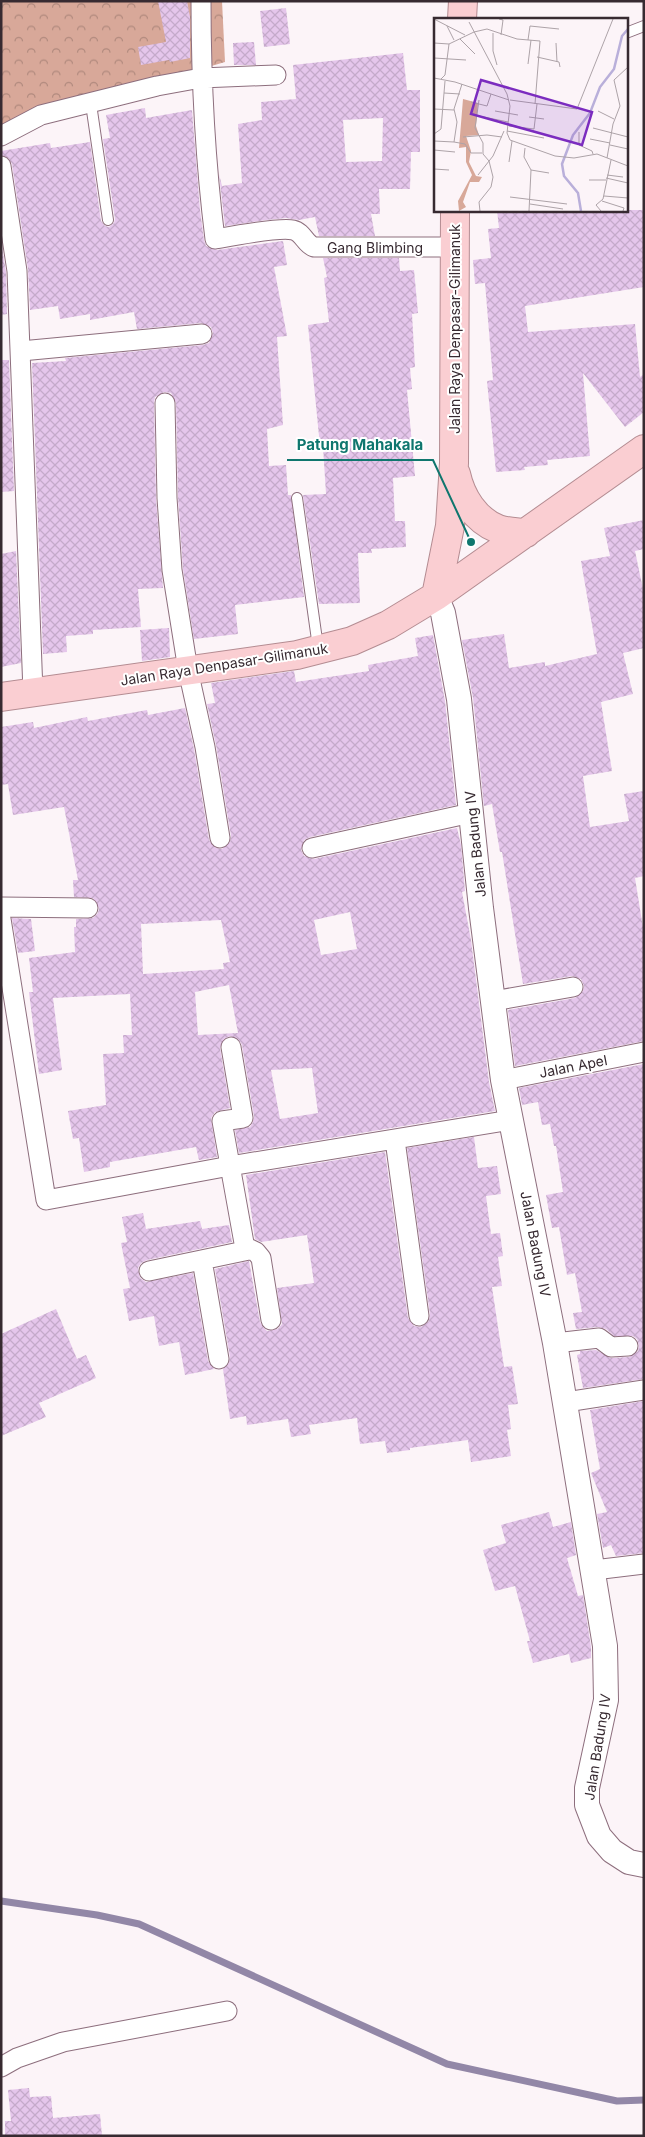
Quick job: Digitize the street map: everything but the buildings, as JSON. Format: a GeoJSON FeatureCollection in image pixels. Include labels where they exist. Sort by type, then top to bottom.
{"type":"FeatureCollection","features":[{"type":"Feature","properties":{"kind":"highway"},"geometry":{"type":"LineString","coordinates":[[462,18],[463,1]]}},
{"type":"Feature","properties":{"kind":"highway","name":"Jalan Raya Denpasar-Gilimanuk"},"geometry":{"type":"LineString","coordinates":[[436,596],[450,526],[454,463],[454,211]]}},
{"type":"Feature","properties":{"kind":"highway","name":"Jalan Raya Denpasar-Gilimanuk"},"geometry":{"type":"LineString","coordinates":[[1,697],[318,651],[371,634],[436,596],[644,449]]}},
{"type":"Feature","properties":{"kind":"highway"},"geometry":{"type":"LineString","coordinates":[[454,463],[459,490],[475,514],[498,529],[526,533]]}},
{"type":"Feature","properties":{"kind":"street"},"geometry":{"type":"LineString","coordinates":[[201,1],[201,78]]}},
{"type":"Feature","properties":{"kind":"street"},"geometry":{"type":"LineString","coordinates":[[1,136],[41,116],[156,86],[201,78],[276,75]]}},
{"type":"Feature","properties":{"kind":"street","name":"Gang Blimbing"},"geometry":{"type":"LineString","coordinates":[[201,78],[209,188],[215,238],[286,229],[299,232],[308,243],[314,246],[453,248]]}},
{"type":"Feature","properties":{"kind":"street"},"geometry":{"type":"LineString","coordinates":[[1,166],[9,272],[21,351],[33,692]]}},
{"type":"Feature","properties":{"kind":"street"},"geometry":{"type":"LineString","coordinates":[[21,351],[202,334]]}},
{"type":"Feature","properties":{"kind":"street"},"geometry":{"type":"LineString","coordinates":[[166,403],[172,570],[188,670],[205,747],[220,838]]}},
{"type":"Feature","properties":{"kind":"street","name":"Jalan Badung IV"},"geometry":{"type":"LineString","coordinates":[[436,596],[443,614],[455,672],[503,1080],[556,1343],[605,1646],[606,1700],[587,1788],[587,1805],[599,1836],[612,1851],[629,1862],[644,1865]]}},
{"type":"Feature","properties":{"kind":"street"},"geometry":{"type":"LineString","coordinates":[[312,848],[471,813]]}},
{"type":"Feature","properties":{"kind":"street"},"geometry":{"type":"LineString","coordinates":[[1,907],[88,908]]}},
{"type":"Feature","properties":{"kind":"street"},"geometry":{"type":"LineString","coordinates":[[1,919],[46,1200],[230,1166],[510,1120]]}},
{"type":"Feature","properties":{"kind":"street"},"geometry":{"type":"LineString","coordinates":[[493,1001],[574,987]]}},
{"type":"Feature","properties":{"kind":"street"},"geometry":{"type":"LineString","coordinates":[[231,1047],[243,1118],[222,1121],[242,1234],[246,1248],[249,1250]]}},
{"type":"Feature","properties":{"kind":"street","name":"Jalan Apel"},"geometry":{"type":"LineString","coordinates":[[503,1080],[644,1052]]}},
{"type":"Feature","properties":{"kind":"street"},"geometry":{"type":"LineString","coordinates":[[395,1140],[419,1316]]}},
{"type":"Feature","properties":{"kind":"street"},"geometry":{"type":"LineString","coordinates":[[149,1272],[249,1250],[256,1252],[261,1258],[271,1320]]}},
{"type":"Feature","properties":{"kind":"street"},"geometry":{"type":"LineString","coordinates":[[202,1260],[219,1359]]}},
{"type":"Feature","properties":{"kind":"street"},"geometry":{"type":"LineString","coordinates":[[556,1343],[599,1338],[612,1347],[628,1346]]}},
{"type":"Feature","properties":{"kind":"street"},"geometry":{"type":"LineString","coordinates":[[566,1402],[644,1390]]}},
{"type":"Feature","properties":{"kind":"street"},"geometry":{"type":"LineString","coordinates":[[594,1570],[644,1564]]}},
{"type":"Feature","properties":{"kind":"street"},"geometry":{"type":"LineString","coordinates":[[1,2067],[16,2058],[63,2042],[226,2010]]}},
{"type":"Feature","properties":{"kind":"lane"},"geometry":{"type":"LineString","coordinates":[[628,32],[644,26]]}},
{"type":"Feature","properties":{"kind":"lane"},"geometry":{"type":"LineString","coordinates":[[91,104],[108,220]]}},
{"type":"Feature","properties":{"kind":"lane"},"geometry":{"type":"LineString","coordinates":[[297,498],[318,651]]}},
{"type":"Feature","properties":{"kind":"green space"},"geometry":{"type":"Polygon","coordinates":[[[1,1],[222,1],[225,62],[1,128],[1,1]]]}},
{"type":"Feature","properties":{"kind":"waterway"},"geometry":{"type":"LineString","coordinates":[[1,1901],[97,1915],[139,1924],[447,2064],[617,2101],[644,2100]]}},
{"type":"Feature","properties":{"kind":"place","name":"Patung Mahakala"},"geometry":{"type":"Point","coordinates":[471,542]}}]}
